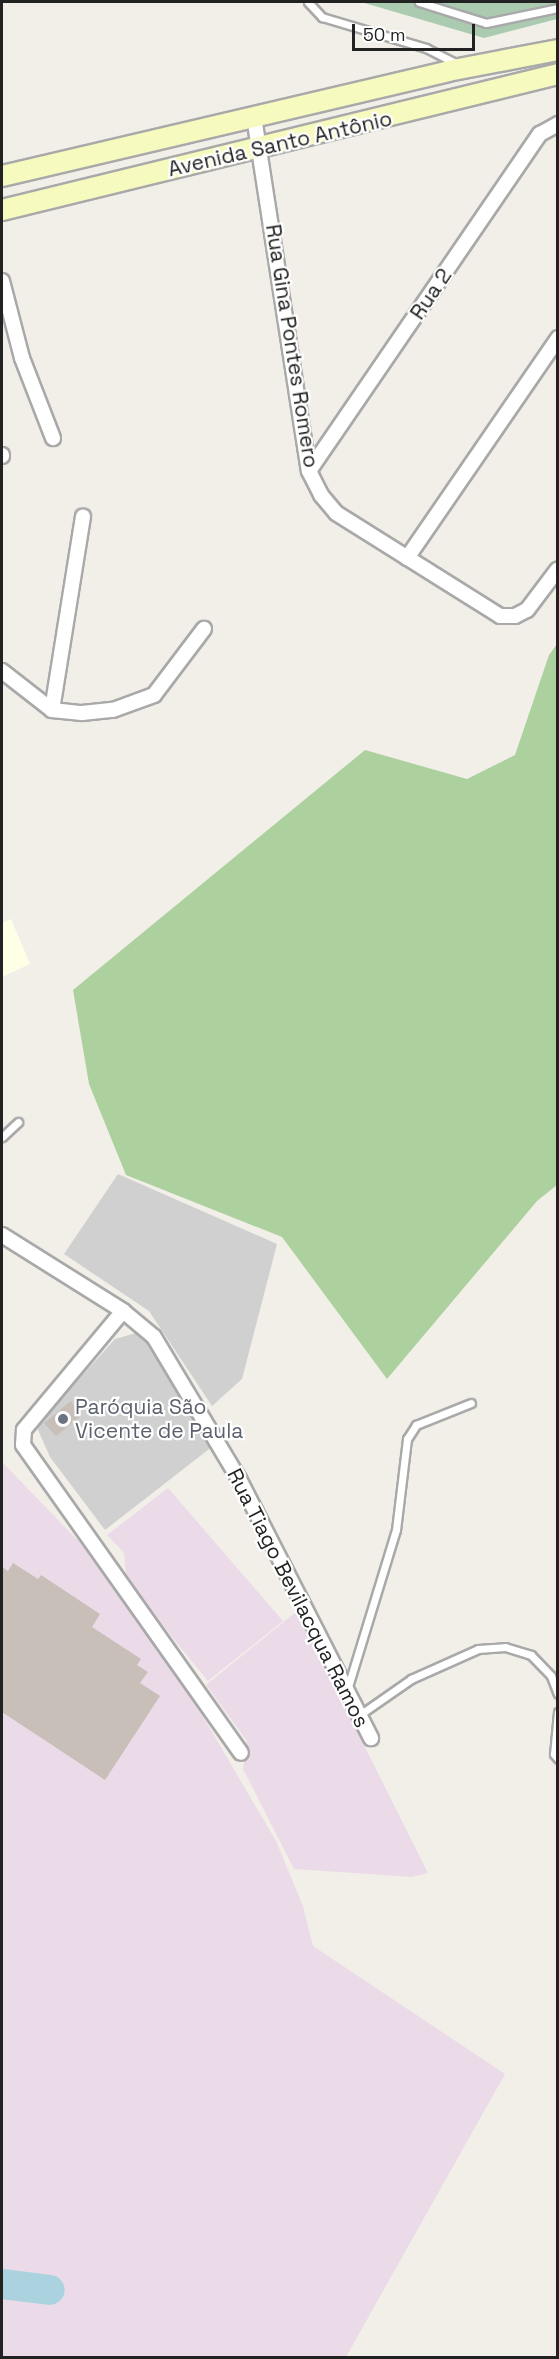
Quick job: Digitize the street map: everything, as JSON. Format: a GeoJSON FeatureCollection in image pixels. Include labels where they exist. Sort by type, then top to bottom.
{"type":"FeatureCollection","features":[{"type":"Feature","properties":{"kind":"main road","name":"Avenida Santo Antônio"},"geometry":{"type":"LineString","coordinates":[[2,176],[448,71],[468,70],[558,50]]}},
{"type":"Feature","properties":{"kind":"main road","name":"Avenida Santo Antônio"},"geometry":{"type":"LineString","coordinates":[[2,210],[558,74]]}},
{"type":"Feature","properties":{"kind":"street","name":"Rua Gina Pontes Romero"},"geometry":{"type":"LineString","coordinates":[[254,117],[262,147],[309,471],[321,495],[336,513],[500,616],[515,616],[527,610],[558,569]]}},
{"type":"Feature","properties":{"kind":"street","name":"Rua 2"},"geometry":{"type":"LineString","coordinates":[[309,471],[540,134],[558,124]]}},
{"type":"Feature","properties":{"kind":"street"},"geometry":{"type":"LineString","coordinates":[[2,281],[22,358],[53,438]]}},
{"type":"Feature","properties":{"kind":"street"},"geometry":{"type":"LineString","coordinates":[[407,558],[558,338]]}},
{"type":"Feature","properties":{"kind":"street"},"geometry":{"type":"LineString","coordinates":[[52,710],[83,516]]}},
{"type":"Feature","properties":{"kind":"street"},"geometry":{"type":"LineString","coordinates":[[2,671],[52,710],[82,713],[139,703],[168,681],[204,629]]}},
{"type":"Feature","properties":{"kind":"street","name":"Rua Tiago Bevilacqua Ramos"},"geometry":{"type":"LineString","coordinates":[[2,1235],[123,1311],[154,1337],[239,1479],[370,1738]]}},
{"type":"Feature","properties":{"kind":"street"},"geometry":{"type":"LineString","coordinates":[[123,1311],[24,1430],[23,1445],[241,1753]]}},
{"type":"Feature","properties":{"kind":"lane"},"geometry":{"type":"LineString","coordinates":[[308,2],[322,17],[426,48],[468,70]]}},
{"type":"Feature","properties":{"kind":"lane"},"geometry":{"type":"LineString","coordinates":[[419,2],[486,23],[558,8]]}},
{"type":"Feature","properties":{"kind":"lane"},"geometry":{"type":"LineString","coordinates":[[2,1137],[18,1122]]}},
{"type":"Feature","properties":{"kind":"lane"},"geometry":{"type":"LineString","coordinates":[[346,1692],[396,1530],[407,1438],[416,1425],[471,1403]]}},
{"type":"Feature","properties":{"kind":"lane"},"geometry":{"type":"LineString","coordinates":[[358,1716],[411,1679],[478,1649],[505,1647],[531,1655],[550,1676],[558,1694]]}},
{"type":"Feature","properties":{"kind":"lane"},"geometry":{"type":"LineString","coordinates":[[558,1712],[554,1754],[558,1759]]}},
{"type":"Feature","properties":{"kind":"shaded area"},"geometry":{"type":"Polygon","coordinates":[[[361,2],[557,2],[557,19],[484,38],[361,2]]]}},
{"type":"Feature","properties":{"kind":"shaded area"},"geometry":{"type":"Polygon","coordinates":[[[11,919],[30,964],[2,977],[2,923],[11,919]]]}},
{"type":"Feature","properties":{"kind":"shaded area"},"geometry":{"type":"Polygon","coordinates":[[[118,1174],[277,1244],[242,1379],[212,1406],[149,1311],[64,1254],[118,1174]]]}},
{"type":"Feature","properties":{"kind":"shaded area"},"geometry":{"type":"Polygon","coordinates":[[[136,1333],[155,1349],[213,1446],[105,1530],[50,1457],[38,1430],[40,1422],[115,1339],[136,1333]]]}},
{"type":"Feature","properties":{"kind":"shaded area"},"geometry":{"type":"Polygon","coordinates":[[[2,1462],[94,1557],[174,1667],[276,1841],[303,1906],[313,1946],[505,2074],[346,2357],[2,2357],[2,1462]]]}},
{"type":"Feature","properties":{"kind":"shaded area"},"geometry":{"type":"Polygon","coordinates":[[[168,1488],[283,1621],[208,1681],[127,1582],[124,1553],[107,1535],[168,1488]]]}},
{"type":"Feature","properties":{"kind":"shaded area"},"geometry":{"type":"Polygon","coordinates":[[[297,1611],[428,1873],[412,1877],[294,1869],[243,1769],[247,1741],[206,1685],[297,1611]]]}},
{"type":"Feature","properties":{"kind":"green space"},"geometry":{"type":"Polygon","coordinates":[[[557,644],[557,1185],[537,1201],[387,1379],[282,1237],[126,1175],[89,1084],[73,990],[365,750],[467,779],[515,755],[549,655],[557,644]]]}},
{"type":"Feature","properties":{"kind":"building","name":"Paróquia São Vicente de Paula"},"geometry":{"type":"Polygon","coordinates":[[[71,1401],[81,1416],[56,1436],[44,1423],[71,1401]]]}},
{"type":"Feature","properties":{"kind":"building"},"geometry":{"type":"Polygon","coordinates":[[[13,1563],[38,1579],[41,1575],[100,1614],[92,1627],[141,1659],[137,1665],[148,1672],[140,1683],[160,1696],[105,1780],[2,1712],[2,1567],[8,1571],[13,1563]]]}},
{"type":"Feature","properties":{"kind":"waterway"},"geometry":{"type":"LineString","coordinates":[[2,2284],[50,2290]]}},
{"type":"Feature","properties":{"kind":"place","name":"Paróquia São Vicente de Paula"},"geometry":{"type":"Point","coordinates":[63,1419]}}]}
